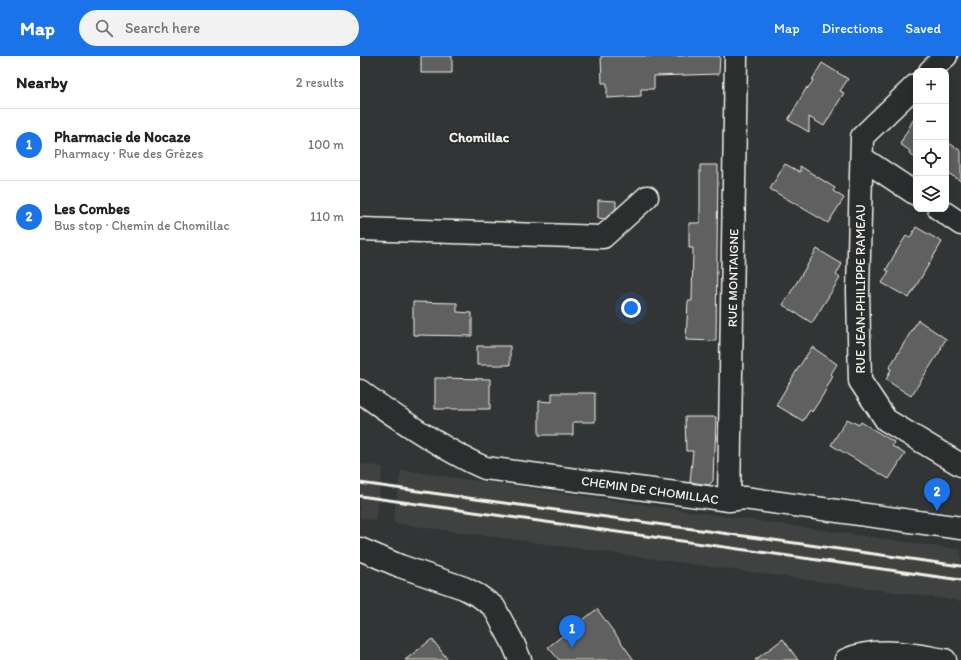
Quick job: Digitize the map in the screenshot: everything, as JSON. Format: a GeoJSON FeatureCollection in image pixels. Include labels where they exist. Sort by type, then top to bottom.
{"type":"FeatureCollection","features":[{"type":"Feature","properties":{"kind":"street","name":"RUE MONTAIGNE"},"geometry":{"type":"LineString","coordinates":[[736,56],[736,499]]}},
{"type":"Feature","properties":{"kind":"street"},"geometry":{"type":"LineString","coordinates":[[933,68],[946,56]]}},
{"type":"Feature","properties":{"kind":"street","name":"RUE JEAN-PHILIPPE RAMEAU"},"geometry":{"type":"LineString","coordinates":[[913,88],[862,137],[858,291],[860,381],[886,420],[961,465]]}},
{"type":"Feature","properties":{"kind":"street"},"geometry":{"type":"LineString","coordinates":[[862,158],[913,192]]}},
{"type":"Feature","properties":{"kind":"street"},"geometry":{"type":"LineString","coordinates":[[360,229],[603,237],[647,197]]}},
{"type":"Feature","properties":{"kind":"street"},"geometry":{"type":"LineString","coordinates":[[943,212],[961,224]]}},
{"type":"Feature","properties":{"kind":"street","name":"CHEMIN DE CHOMILLAC"},"geometry":{"type":"LineString","coordinates":[[360,391],[450,451],[485,468],[961,528]]}},
{"type":"Feature","properties":{"kind":"street"},"geometry":{"type":"LineString","coordinates":[[736,499],[766,490],[937,511],[961,519]]}},
{"type":"Feature","properties":{"kind":"street"},"geometry":{"type":"LineString","coordinates":[[363,550],[400,566],[464,588],[479,596],[494,607],[513,643],[520,660]]}},
{"type":"Feature","properties":{"kind":"street"},"geometry":{"type":"LineString","coordinates":[[846,660],[869,654],[886,652],[945,660]]}},
{"type":"Feature","properties":{"kind":"shaded area"},"geometry":{"type":"Polygon","coordinates":[[[360,464],[383,467],[375,520],[360,518],[360,464]]]}},
{"type":"Feature","properties":{"kind":"shaded area"},"geometry":{"type":"Polygon","coordinates":[[[401,470],[961,550],[961,601],[393,523],[401,470]]]}},
{"type":"Feature","properties":{"kind":"building"},"geometry":{"type":"Polygon","coordinates":[[[421,56],[452,56],[452,73],[421,73],[421,56]]]}},
{"type":"Feature","properties":{"kind":"building"},"geometry":{"type":"Polygon","coordinates":[[[601,56],[720,56],[719,74],[654,76],[654,89],[641,89],[641,96],[607,98],[607,83],[602,83],[601,56]]]}},
{"type":"Feature","properties":{"kind":"building"},"geometry":{"type":"Polygon","coordinates":[[[822,63],[848,79],[840,91],[844,93],[824,126],[809,117],[809,132],[788,120],[807,87],[807,89],[813,81],[812,80],[822,63]]]}},
{"type":"Feature","properties":{"kind":"building"},"geometry":{"type":"Polygon","coordinates":[[[913,120],[913,156],[909,154],[910,151],[900,144],[913,120]]]}},
{"type":"Feature","properties":{"kind":"building"},"geometry":{"type":"Polygon","coordinates":[[[949,143],[961,151],[961,181],[949,174],[949,143]]]}},
{"type":"Feature","properties":{"kind":"building"},"geometry":{"type":"Polygon","coordinates":[[[785,164],[800,172],[800,166],[835,188],[833,191],[844,198],[828,223],[770,189],[785,164]]]}},
{"type":"Feature","properties":{"kind":"building"},"geometry":{"type":"Polygon","coordinates":[[[700,165],[718,165],[716,341],[686,340],[688,301],[692,301],[693,248],[689,248],[689,223],[700,223],[700,165]]]}},
{"type":"Feature","properties":{"kind":"building"},"geometry":{"type":"Polygon","coordinates":[[[598,200],[616,201],[616,209],[605,219],[598,218],[598,200]]]}},
{"type":"Feature","properties":{"kind":"building"},"geometry":{"type":"Polygon","coordinates":[[[916,227],[942,242],[909,298],[882,283],[889,271],[886,270],[896,252],[906,236],[910,238],[916,227]]]}},
{"type":"Feature","properties":{"kind":"building"},"geometry":{"type":"Polygon","coordinates":[[[817,249],[842,264],[836,275],[840,278],[812,323],[783,305],[817,249]]]}},
{"type":"Feature","properties":{"kind":"building"},"geometry":{"type":"Polygon","coordinates":[[[413,302],[457,303],[457,312],[472,313],[472,336],[413,335],[413,302]]]}},
{"type":"Feature","properties":{"kind":"building"},"geometry":{"type":"Polygon","coordinates":[[[918,320],[946,339],[941,347],[942,348],[911,396],[886,380],[891,369],[889,368],[918,320]]]}},
{"type":"Feature","properties":{"kind":"building"},"geometry":{"type":"Polygon","coordinates":[[[477,346],[510,346],[510,365],[477,365],[477,346]]]}},
{"type":"Feature","properties":{"kind":"building"},"geometry":{"type":"Polygon","coordinates":[[[812,347],[837,364],[831,374],[833,376],[823,395],[812,412],[810,410],[803,421],[776,405],[812,347]]]}},
{"type":"Feature","properties":{"kind":"building"},"geometry":{"type":"Polygon","coordinates":[[[435,378],[490,379],[490,409],[435,409],[435,378]]]}},
{"type":"Feature","properties":{"kind":"building"},"geometry":{"type":"Polygon","coordinates":[[[552,393],[595,393],[595,422],[573,422],[573,435],[539,435],[539,401],[552,402],[552,393]]]}},
{"type":"Feature","properties":{"kind":"building"},"geometry":{"type":"Polygon","coordinates":[[[685,417],[716,417],[713,481],[709,485],[690,482],[693,451],[686,451],[685,417]]]}},
{"type":"Feature","properties":{"kind":"building"},"geometry":{"type":"Polygon","coordinates":[[[847,419],[859,425],[861,422],[894,442],[892,446],[905,454],[889,479],[831,445],[847,419]]]}},
{"type":"Feature","properties":{"kind":"building"},"geometry":{"type":"Polygon","coordinates":[[[597,609],[634,660],[559,660],[548,647],[597,609]]]}},
{"type":"Feature","properties":{"kind":"building"},"geometry":{"type":"Polygon","coordinates":[[[432,639],[448,660],[405,660],[432,639]]]}},
{"type":"Feature","properties":{"kind":"building"},"geometry":{"type":"Polygon","coordinates":[[[783,639],[798,660],[755,660],[783,639]]]}},
{"type":"Feature","properties":{"kind":"railway"},"geometry":{"type":"LineString","coordinates":[[360,483],[961,566]]}},
{"type":"Feature","properties":{"kind":"railway"},"geometry":{"type":"LineString","coordinates":[[360,496],[961,580]]}},
{"type":"Feature","properties":{"kind":"place","name":"Les Combes"},"geometry":{"type":"Point","coordinates":[937,511]}},
{"type":"Feature","properties":{"kind":"place","name":"Pharmacie de Nocaze"},"geometry":{"type":"Point","coordinates":[572,648]}},
{"type":"Feature","properties":{"kind":"district","name":"Chomillac"},"geometry":{"type":"Point","coordinates":[479,137]}}]}
